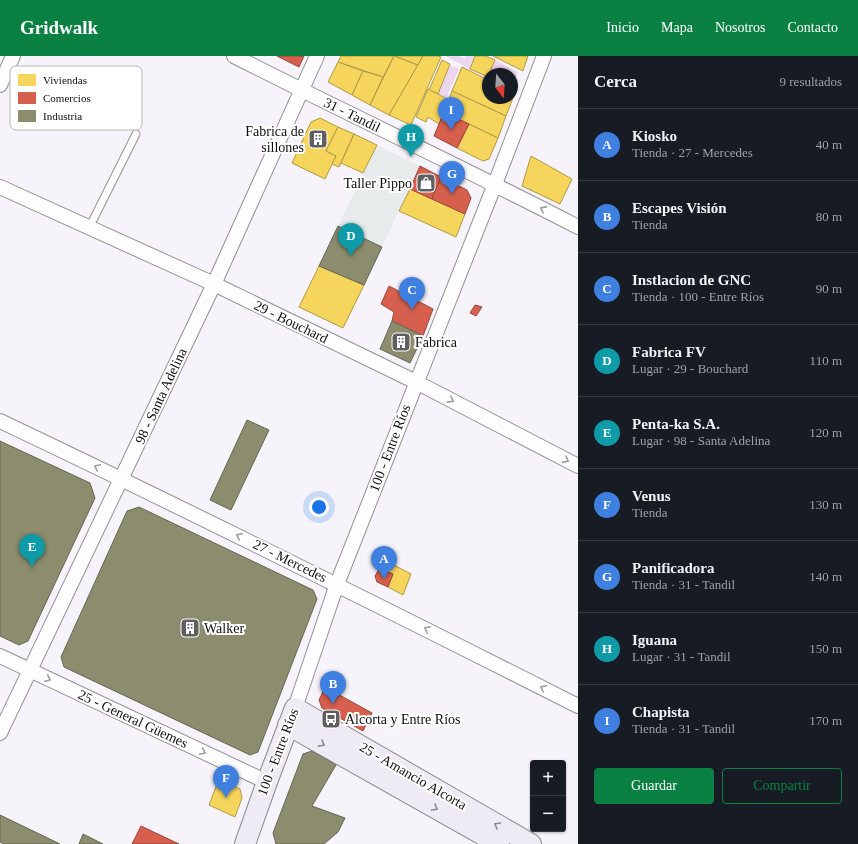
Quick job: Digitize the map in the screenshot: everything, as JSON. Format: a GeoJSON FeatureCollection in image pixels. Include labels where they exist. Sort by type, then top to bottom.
{"type":"FeatureCollection","features":[{"type":"Feature","properties":{"kind":"main road","name":"100 - Entre Ríos"},"geometry":{"type":"LineString","coordinates":[[245,844],[266,782],[292,716]]}},
{"type":"Feature","properties":{"kind":"main road"},"geometry":{"type":"LineString","coordinates":[[292,716],[499,844]]}},
{"type":"Feature","properties":{"kind":"main road","name":"25 - Amancio Alcorta"},"geometry":{"type":"LineString","coordinates":[[292,716],[531,844]]}},
{"type":"Feature","properties":{"kind":"street"},"geometry":{"type":"LineString","coordinates":[[0,85],[13,56]]}},
{"type":"Feature","properties":{"kind":"street","name":"31 - Tandil"},"geometry":{"type":"LineString","coordinates":[[234,56],[495,184],[578,227]]}},
{"type":"Feature","properties":{"kind":"street","name":"98 - Santa Adelina"},"geometry":{"type":"LineString","coordinates":[[0,733],[214,284],[317,56]]}},
{"type":"Feature","properties":{"kind":"street","name":"100 - Entre Ríos"},"geometry":{"type":"LineString","coordinates":[[292,716],[337,584],[544,56]]}},
{"type":"Feature","properties":{"kind":"street","name":"29 - Bouchard"},"geometry":{"type":"LineString","coordinates":[[0,187],[214,284],[416,382],[578,466]]}},
{"type":"Feature","properties":{"kind":"street","name":"27 - Mercedes"},"geometry":{"type":"LineString","coordinates":[[0,421],[121,478],[337,584],[578,706]]}},
{"type":"Feature","properties":{"kind":"street","name":"25 - General Güemes"},"geometry":{"type":"LineString","coordinates":[[0,656],[266,782]]}},
{"type":"Feature","properties":{"kind":"lane"},"geometry":{"type":"LineString","coordinates":[[89,228],[136,134]]}},
{"type":"Feature","properties":{"kind":"shaded area"},"geometry":{"type":"Polygon","coordinates":[[[445,56],[459,56],[465,59],[466,56],[475,56],[470,69],[445,56]]]}},
{"type":"Feature","properties":{"kind":"shaded area"},"geometry":{"type":"Polygon","coordinates":[[[495,60],[510,68],[491,68],[495,60]]]}},
{"type":"Feature","properties":{"kind":"shaded area"},"geometry":{"type":"Polygon","coordinates":[[[450,65],[459,69],[446,98],[438,94],[450,65]]]}},
{"type":"Feature","properties":{"kind":"shaded area"},"geometry":{"type":"Polygon","coordinates":[[[377,145],[420,166],[364,285],[319,266],[377,145]]]}},
{"type":"Feature","properties":{"kind":"building: Viviendas"},"geometry":{"type":"Polygon","coordinates":[[[341,56],[394,56],[383,77],[338,62],[341,56]]]}},
{"type":"Feature","properties":{"kind":"building: Viviendas"},"geometry":{"type":"Polygon","coordinates":[[[394,56],[418,65],[389,115],[370,105],[394,56]]]}},
{"type":"Feature","properties":{"kind":"building: Viviendas"},"geometry":{"type":"Polygon","coordinates":[[[395,56],[423,56],[418,65],[395,56]]]}},
{"type":"Feature","properties":{"kind":"building: Viviendas"},"geometry":{"type":"Polygon","coordinates":[[[423,56],[441,57],[411,125],[389,115],[423,56]]]}},
{"type":"Feature","properties":{"kind":"building: Viviendas"},"geometry":{"type":"Polygon","coordinates":[[[475,56],[486,56],[495,60],[492,68],[482,68],[482,74],[470,69],[475,56]]]}},
{"type":"Feature","properties":{"kind":"building: Viviendas"},"geometry":{"type":"Polygon","coordinates":[[[493,56],[528,56],[523,71],[493,56]]]}},
{"type":"Feature","properties":{"kind":"building: Viviendas"},"geometry":{"type":"Polygon","coordinates":[[[442,60],[450,64],[438,94],[429,90],[442,60]]]}},
{"type":"Feature","properties":{"kind":"building: Viviendas"},"geometry":{"type":"Polygon","coordinates":[[[338,62],[363,71],[352,95],[328,82],[338,62]]]}},
{"type":"Feature","properties":{"kind":"building: Viviendas"},"geometry":{"type":"Polygon","coordinates":[[[462,67],[482,77],[482,104],[511,104],[506,116],[452,91],[462,67]]]}},
{"type":"Feature","properties":{"kind":"building: Viviendas"},"geometry":{"type":"Polygon","coordinates":[[[363,71],[383,77],[370,105],[352,95],[363,71]]]}},
{"type":"Feature","properties":{"kind":"building: Viviendas"},"geometry":{"type":"Polygon","coordinates":[[[428,89],[449,100],[439,124],[428,117],[426,122],[416,117],[428,89]]]}},
{"type":"Feature","properties":{"kind":"building: Viviendas"},"geometry":{"type":"Polygon","coordinates":[[[452,91],[506,116],[498,138],[444,112],[452,91]]]}},
{"type":"Feature","properties":{"kind":"building: Viviendas","name":"Fabrica de sillones"},"geometry":{"type":"Polygon","coordinates":[[[320,118],[338,127],[326,151],[336,156],[325,179],[292,163],[311,122],[320,118]]]}},
{"type":"Feature","properties":{"kind":"building: Viviendas"},"geometry":{"type":"Polygon","coordinates":[[[469,124],[498,138],[489,159],[483,161],[457,148],[469,124]]]}},
{"type":"Feature","properties":{"kind":"building: Viviendas"},"geometry":{"type":"Polygon","coordinates":[[[338,127],[354,134],[339,167],[332,164],[336,156],[326,151],[338,127]]]}},
{"type":"Feature","properties":{"kind":"building: Viviendas"},"geometry":{"type":"Polygon","coordinates":[[[354,134],[377,145],[363,173],[341,163],[354,134]]]}},
{"type":"Feature","properties":{"kind":"building: Viviendas"},"geometry":{"type":"Polygon","coordinates":[[[531,156],[572,179],[560,204],[522,186],[531,156]]]}},
{"type":"Feature","properties":{"kind":"building: Viviendas"},"geometry":{"type":"Polygon","coordinates":[[[410,189],[465,214],[456,237],[399,211],[410,189]]]}},
{"type":"Feature","properties":{"kind":"building: Viviendas"},"geometry":{"type":"Polygon","coordinates":[[[319,266],[364,285],[343,328],[299,307],[319,266]]]}},
{"type":"Feature","properties":{"kind":"building: Viviendas"},"geometry":{"type":"Polygon","coordinates":[[[384,560],[411,574],[403,595],[388,587],[393,574],[379,569],[384,560]]]}},
{"type":"Feature","properties":{"kind":"building: Viviendas"},"geometry":{"type":"Polygon","coordinates":[[[219,779],[240,789],[242,798],[235,817],[209,805],[219,779]]]}},
{"type":"Feature","properties":{"kind":"building: Comercios"},"geometry":{"type":"Polygon","coordinates":[[[277,56],[304,56],[299,67],[277,56]]]}},
{"type":"Feature","properties":{"kind":"building: Comercios"},"geometry":{"type":"Polygon","coordinates":[[[444,112],[469,124],[457,148],[434,136],[444,112]]]}},
{"type":"Feature","properties":{"kind":"building: Comercios","name":"Taller Pippo"},"geometry":{"type":"Polygon","coordinates":[[[420,166],[441,177],[432,199],[410,189],[420,166]]]}},
{"type":"Feature","properties":{"kind":"building: Comercios"},"geometry":{"type":"Polygon","coordinates":[[[441,177],[467,190],[471,198],[465,214],[432,199],[441,177]]]}},
{"type":"Feature","properties":{"kind":"building: Comercios"},"geometry":{"type":"Polygon","coordinates":[[[389,286],[433,309],[423,336],[392,321],[394,312],[381,304],[389,286]]]}},
{"type":"Feature","properties":{"kind":"building: Comercios"},"geometry":{"type":"Polygon","coordinates":[[[475,305],[482,307],[476,316],[470,313],[475,305]]]}},
{"type":"Feature","properties":{"kind":"building: Comercios"},"geometry":{"type":"Polygon","coordinates":[[[379,569],[393,574],[388,587],[377,582],[375,576],[379,569]]]}},
{"type":"Feature","properties":{"kind":"building: Comercios"},"geometry":{"type":"Polygon","coordinates":[[[325,687],[372,713],[363,731],[322,708],[319,700],[325,687]]]}},
{"type":"Feature","properties":{"kind":"building: Comercios"},"geometry":{"type":"Polygon","coordinates":[[[141,826],[179,844],[132,844],[141,826]]]}},
{"type":"Feature","properties":{"kind":"building: Industria"},"geometry":{"type":"Polygon","coordinates":[[[338,226],[382,247],[364,285],[319,266],[338,226]]]}},
{"type":"Feature","properties":{"kind":"building: Industria","name":"Fabrica"},"geometry":{"type":"Polygon","coordinates":[[[392,321],[423,336],[410,363],[380,349],[392,321]]]}},
{"type":"Feature","properties":{"kind":"building: Industria"},"geometry":{"type":"Polygon","coordinates":[[[247,420],[269,430],[231,510],[210,500],[247,420]]]}},
{"type":"Feature","properties":{"kind":"building: Industria"},"geometry":{"type":"Polygon","coordinates":[[[0,441],[90,483],[95,498],[28,641],[19,645],[0,636],[0,441]]]}},
{"type":"Feature","properties":{"kind":"building: Industria","name":"Walker"},"geometry":{"type":"Polygon","coordinates":[[[139,507],[313,590],[317,599],[258,752],[250,755],[64,667],[61,657],[127,511],[139,507]]]}},
{"type":"Feature","properties":{"kind":"building: Industria"},"geometry":{"type":"Polygon","coordinates":[[[312,751],[336,765],[312,806],[345,818],[338,832],[324,844],[276,844],[273,833],[303,754],[312,751]]]}},
{"type":"Feature","properties":{"kind":"building: Industria"},"geometry":{"type":"Polygon","coordinates":[[[0,815],[60,844],[4,844],[0,842],[0,815]]]}},
{"type":"Feature","properties":{"kind":"building: Industria"},"geometry":{"type":"Polygon","coordinates":[[[83,834],[103,844],[79,844],[83,834]]]}},
{"type":"Feature","properties":{"kind":"place","name":"Chapista"},"geometry":{"type":"Point","coordinates":[451,130]}},
{"type":"Feature","properties":{"kind":"place","name":"Fabrica de sillones"},"geometry":{"type":"Point","coordinates":[318,139]}},
{"type":"Feature","properties":{"kind":"place","name":"Iguana"},"geometry":{"type":"Point","coordinates":[411,157]}},
{"type":"Feature","properties":{"kind":"place","name":"Taller Pippo"},"geometry":{"type":"Point","coordinates":[426,183]}},
{"type":"Feature","properties":{"kind":"place","name":"Panificadora"},"geometry":{"type":"Point","coordinates":[452,194]}},
{"type":"Feature","properties":{"kind":"place","name":"Fabrica FV"},"geometry":{"type":"Point","coordinates":[351,256]}},
{"type":"Feature","properties":{"kind":"place","name":"Instlacion de GNC"},"geometry":{"type":"Point","coordinates":[412,310]}},
{"type":"Feature","properties":{"kind":"place","name":"Fabrica"},"geometry":{"type":"Point","coordinates":[401,342]}},
{"type":"Feature","properties":{"kind":"place","name":"Penta-ka S.A."},"geometry":{"type":"Point","coordinates":[32,567]}},
{"type":"Feature","properties":{"kind":"place","name":"Kiosko"},"geometry":{"type":"Point","coordinates":[384,579]}},
{"type":"Feature","properties":{"kind":"place","name":"Walker"},"geometry":{"type":"Point","coordinates":[190,628]}},
{"type":"Feature","properties":{"kind":"place","name":"Escapes Visión"},"geometry":{"type":"Point","coordinates":[333,704]}},
{"type":"Feature","properties":{"kind":"place","name":"Alcorta y Entre Ríos"},"geometry":{"type":"Point","coordinates":[331,719]}},
{"type":"Feature","properties":{"kind":"place","name":"Venus"},"geometry":{"type":"Point","coordinates":[226,798]}}]}
